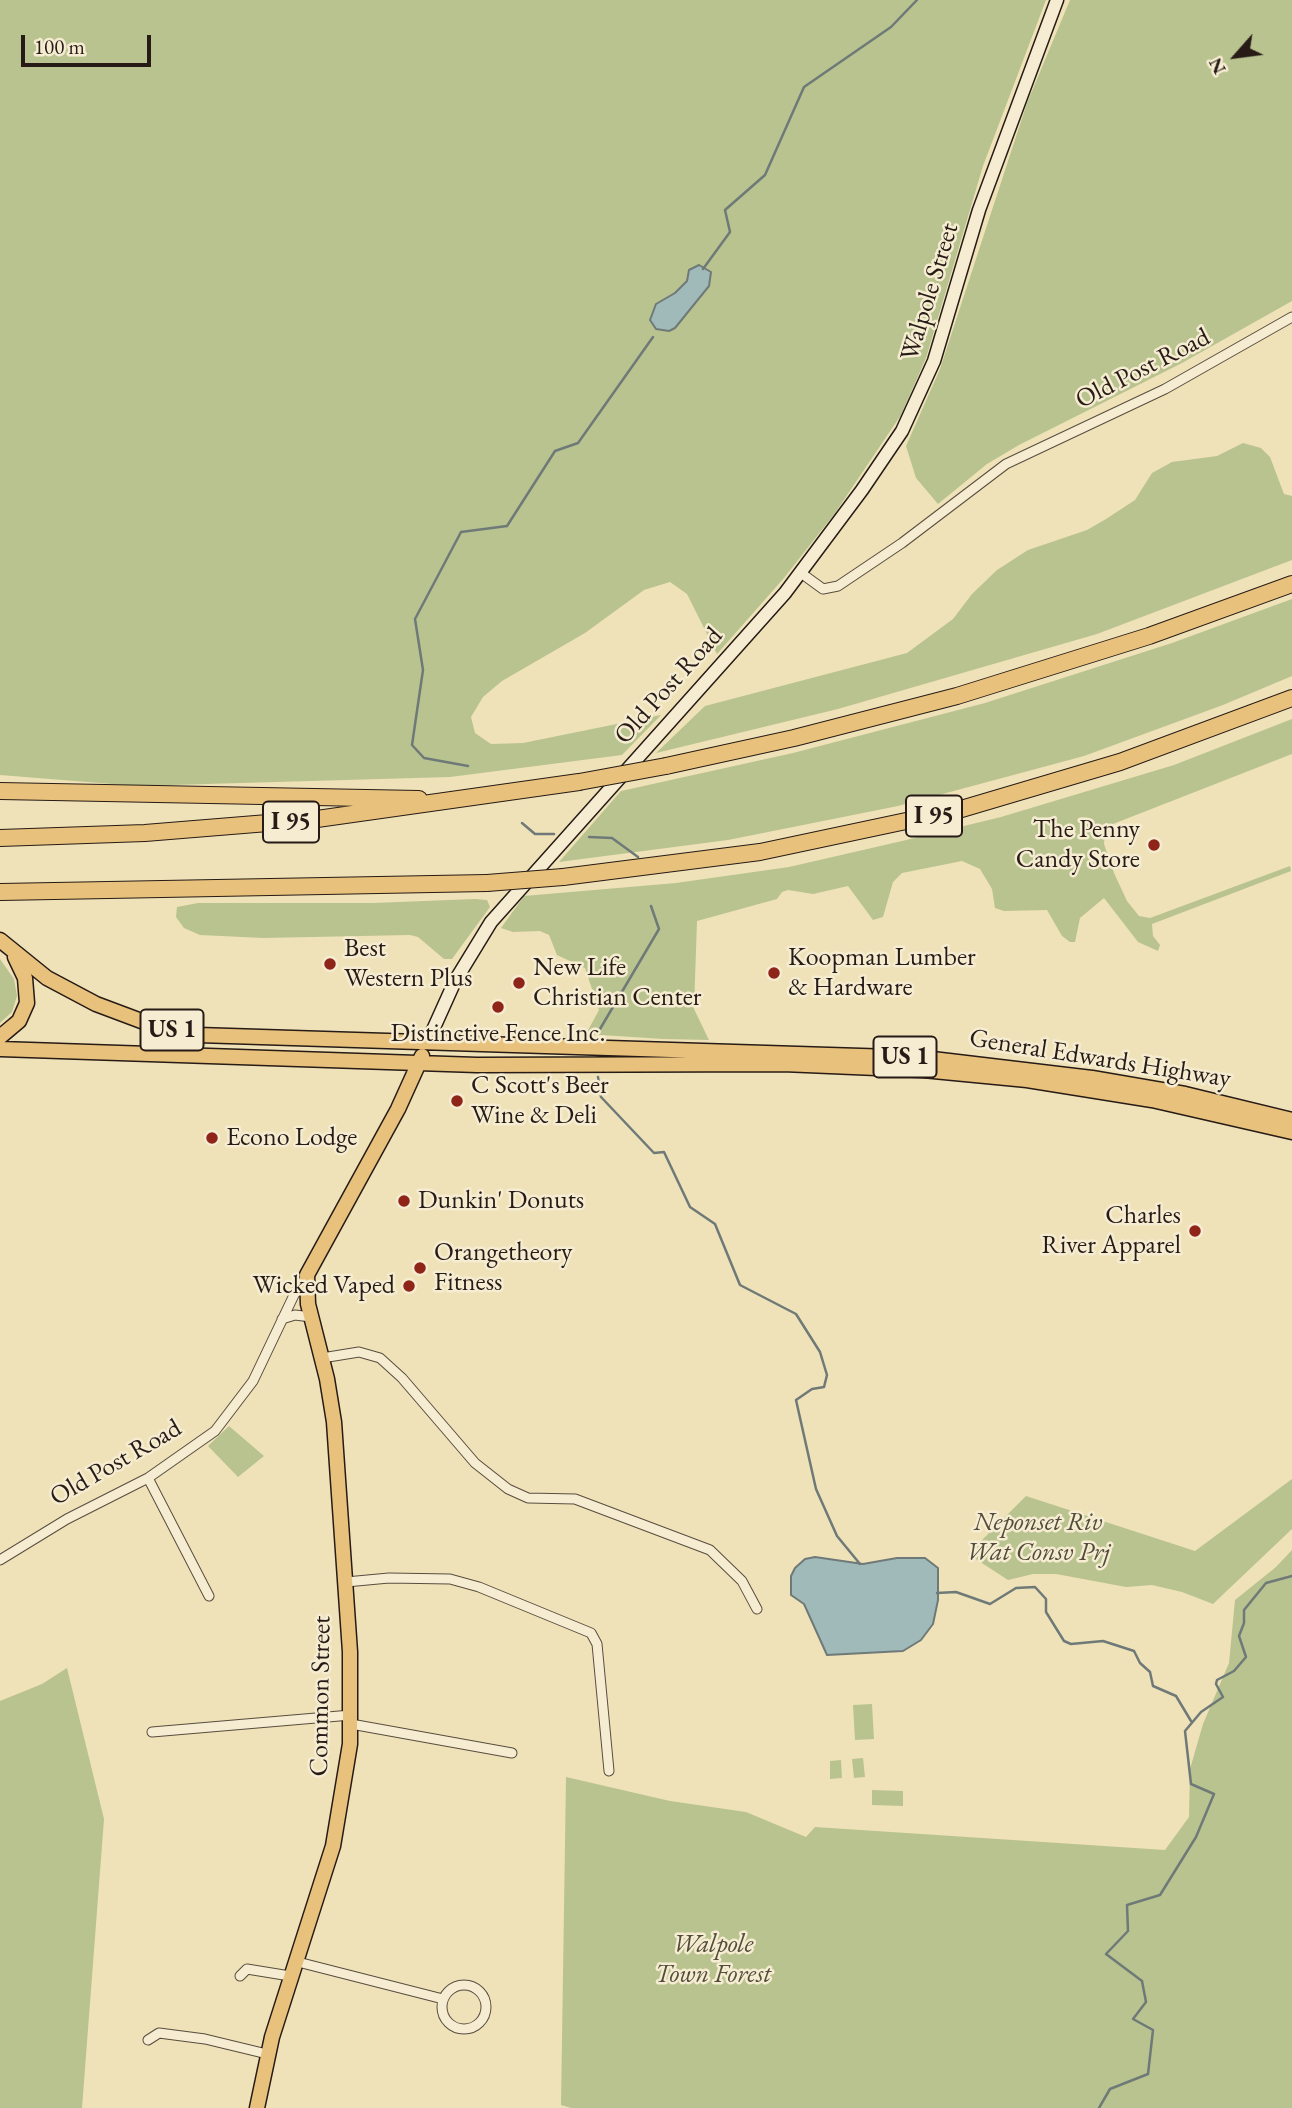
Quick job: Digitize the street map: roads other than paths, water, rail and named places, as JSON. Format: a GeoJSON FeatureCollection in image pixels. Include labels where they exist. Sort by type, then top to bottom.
{"type":"FeatureCollection","features":[{"type":"Feature","properties":{"kind":"highway","name":"I 95"},"geometry":{"type":"LineString","coordinates":[[0,838],[245,826],[460,801],[666,766],[794,738],[978,690],[1149,636],[1292,584]]}},
{"type":"Feature","properties":{"kind":"highway","name":"I 95"},"geometry":{"type":"LineString","coordinates":[[0,892],[487,883],[563,877],[748,854],[958,810],[1120,762],[1292,698]]}},
{"type":"Feature","properties":{"kind":"highway"},"geometry":{"type":"LineString","coordinates":[[0,791],[460,801]]}},
{"type":"Feature","properties":{"kind":"main road","name":"Walpole Street"},"geometry":{"type":"LineString","coordinates":[[801,573],[889,453],[925,385],[987,187],[1057,0]]}},
{"type":"Feature","properties":{"kind":"main road","name":"Old Post Road"},"geometry":{"type":"LineString","coordinates":[[307,1275],[398,1109],[458,974],[503,907],[801,573]]}},
{"type":"Feature","properties":{"kind":"main road","name":"General Edwards Highway"},"geometry":{"type":"LineString","coordinates":[[4,944],[47,978],[82,998],[123,1016],[167,1029],[228,1038],[428,1041],[866,1055],[956,1061],[1154,1088],[1292,1120]]}},
{"type":"Feature","properties":{"kind":"main road"},"geometry":{"type":"LineString","coordinates":[[0,1037],[19,1021],[27,998],[23,972],[4,944]]}},
{"type":"Feature","properties":{"kind":"main road","name":"General Edwards Highway"},"geometry":{"type":"LineString","coordinates":[[0,1049],[419,1063],[785,1064],[923,1070],[1101,1091],[1183,1106],[1292,1132]]}},
{"type":"Feature","properties":{"kind":"main road","name":"Common Street"},"geometry":{"type":"LineString","coordinates":[[257,2108],[267,2054],[289,1976],[334,1846],[345,1785],[351,1719],[346,1583],[334,1422],[307,1299],[307,1275]]}},
{"type":"Feature","properties":{"kind":"street","name":"Old Post Road"},"geometry":{"type":"LineString","coordinates":[[801,573],[823,589],[838,586],[902,543],[1006,464],[1165,389],[1292,317]]}},
{"type":"Feature","properties":{"kind":"street","name":"Old Post Road"},"geometry":{"type":"LineString","coordinates":[[0,1560],[67,1520],[148,1478],[196,1446],[229,1416],[253,1381],[282,1319],[307,1275]]}},
{"type":"Feature","properties":{"kind":"street"},"geometry":{"type":"LineString","coordinates":[[282,1319],[295,1315],[311,1317]]}},
{"type":"Feature","properties":{"kind":"street"},"geometry":{"type":"LineString","coordinates":[[322,1358],[359,1352],[380,1358],[402,1378],[475,1463],[508,1489],[528,1498],[575,1499],[710,1550],[742,1581],[757,1609]]}},
{"type":"Feature","properties":{"kind":"street"},"geometry":{"type":"LineString","coordinates":[[148,1478],[209,1595]]}},
{"type":"Feature","properties":{"kind":"street"},"geometry":{"type":"LineString","coordinates":[[346,1583],[389,1578],[444,1577],[479,1587],[591,1633],[597,1644],[609,1771]]}},
{"type":"Feature","properties":{"kind":"street"},"geometry":{"type":"LineString","coordinates":[[152,1732],[351,1719],[512,1753]]}},
{"type":"Feature","properties":{"kind":"street"},"geometry":{"type":"LineString","coordinates":[[295,1961],[443,1999]]}},
{"type":"Feature","properties":{"kind":"street"},"geometry":{"type":"LineString","coordinates":[[240,1976],[247,1969],[289,1976]]}},
{"type":"Feature","properties":{"kind":"street"},"geometry":{"type":"LineString","coordinates":[[469,1985],[481,1994],[484,2014],[479,2022],[470,2028],[454,2026],[444,2015],[443,1999],[453,1987],[469,1985]]}},
{"type":"Feature","properties":{"kind":"street"},"geometry":{"type":"LineString","coordinates":[[148,2040],[159,2033],[205,2039],[267,2054]]}},
{"type":"Feature","properties":{"kind":"water"},"geometry":{"type":"Polygon","coordinates":[[[699,265],[711,272],[709,286],[675,328],[669,331],[656,329],[650,320],[656,304],[675,293],[687,281],[689,270],[699,265]]]}},
{"type":"Feature","properties":{"kind":"water"},"geometry":{"type":"Polygon","coordinates":[[[815,1557],[863,1564],[897,1558],[925,1558],[938,1568],[938,1600],[933,1624],[921,1640],[903,1651],[827,1655],[804,1604],[791,1595],[791,1576],[795,1568],[805,1559],[815,1557]]]}},
{"type":"Feature","properties":{"kind":"waterway"},"geometry":{"type":"LineString","coordinates":[[703,269],[730,232],[725,210],[765,175],[804,87],[891,27],[917,0]]}},
{"type":"Feature","properties":{"kind":"waterway"},"geometry":{"type":"LineString","coordinates":[[468,766],[424,758],[412,745],[423,670],[415,619],[461,532],[507,526],[555,451],[578,443],[653,337]]}},
{"type":"Feature","properties":{"kind":"waterway"},"geometry":{"type":"LineString","coordinates":[[522,823],[535,834],[554,834]]}},
{"type":"Feature","properties":{"kind":"waterway"},"geometry":{"type":"LineString","coordinates":[[589,837],[612,838],[638,857]]}},
{"type":"Feature","properties":{"kind":"waterway"},"geometry":{"type":"LineString","coordinates":[[600,1029],[659,929],[651,906]]}},
{"type":"Feature","properties":{"kind":"waterway"},"geometry":{"type":"LineString","coordinates":[[598,1077],[601,1097],[654,1153],[664,1152],[690,1207],[715,1224],[740,1285],[796,1314],[820,1352],[827,1375],[824,1387],[812,1389],[796,1400],[816,1489],[837,1536],[860,1564]]}},
{"type":"Feature","properties":{"kind":"waterway"},"geometry":{"type":"LineString","coordinates":[[1099,2108],[1110,2089],[1148,2074],[1153,2030],[1133,2019],[1146,2002],[1142,1981],[1106,1954],[1128,1931],[1127,1905],[1160,1895],[1196,1837],[1214,1794],[1191,1784],[1185,1731],[1201,1712],[1223,1697],[1216,1684],[1217,1680],[1234,1671],[1246,1657],[1239,1636],[1244,1623],[1244,1610],[1266,1583],[1292,1576]]}},
{"type":"Feature","properties":{"kind":"waterway"},"geometry":{"type":"LineString","coordinates":[[937,1593],[956,1592],[990,1604],[1016,1588],[1035,1587],[1046,1599],[1046,1612],[1064,1641],[1071,1644],[1103,1641],[1134,1651],[1140,1663],[1150,1672],[1153,1686],[1176,1696],[1191,1721]]}},
{"type":"Feature","properties":{"kind":"place","name":"The Penny Candy Store"},"geometry":{"type":"Point","coordinates":[1154,845]}},
{"type":"Feature","properties":{"kind":"place","name":"Best Western Plus"},"geometry":{"type":"Point","coordinates":[330,964]}},
{"type":"Feature","properties":{"kind":"place","name":"Koopman Lumber & Hardware"},"geometry":{"type":"Point","coordinates":[774,973]}},
{"type":"Feature","properties":{"kind":"place","name":"New Life Christian Center"},"geometry":{"type":"Point","coordinates":[519,983]}},
{"type":"Feature","properties":{"kind":"place","name":"Distinctive Fence Inc."},"geometry":{"type":"Point","coordinates":[498,1007]}},
{"type":"Feature","properties":{"kind":"place","name":"C Scott's Beer Wine & Deli"},"geometry":{"type":"Point","coordinates":[457,1101]}},
{"type":"Feature","properties":{"kind":"place","name":"Econo Lodge"},"geometry":{"type":"Point","coordinates":[212,1138]}},
{"type":"Feature","properties":{"kind":"place","name":"Dunkin' Donuts"},"geometry":{"type":"Point","coordinates":[404,1201]}},
{"type":"Feature","properties":{"kind":"place","name":"Charles River Apparel"},"geometry":{"type":"Point","coordinates":[1195,1231]}},
{"type":"Feature","properties":{"kind":"place","name":"Orangetheory Fitness"},"geometry":{"type":"Point","coordinates":[420,1268]}},
{"type":"Feature","properties":{"kind":"place","name":"Wicked Vaped"},"geometry":{"type":"Point","coordinates":[409,1286]}},
{"type":"Feature","properties":{"kind":"park label","name":"Neponset Riv Wat Consv Prj"},"geometry":{"type":"Point","coordinates":[1038,1538]}},
{"type":"Feature","properties":{"kind":"park label","name":"Walpole Town Forest"},"geometry":{"type":"Point","coordinates":[713,1960]}}]}
